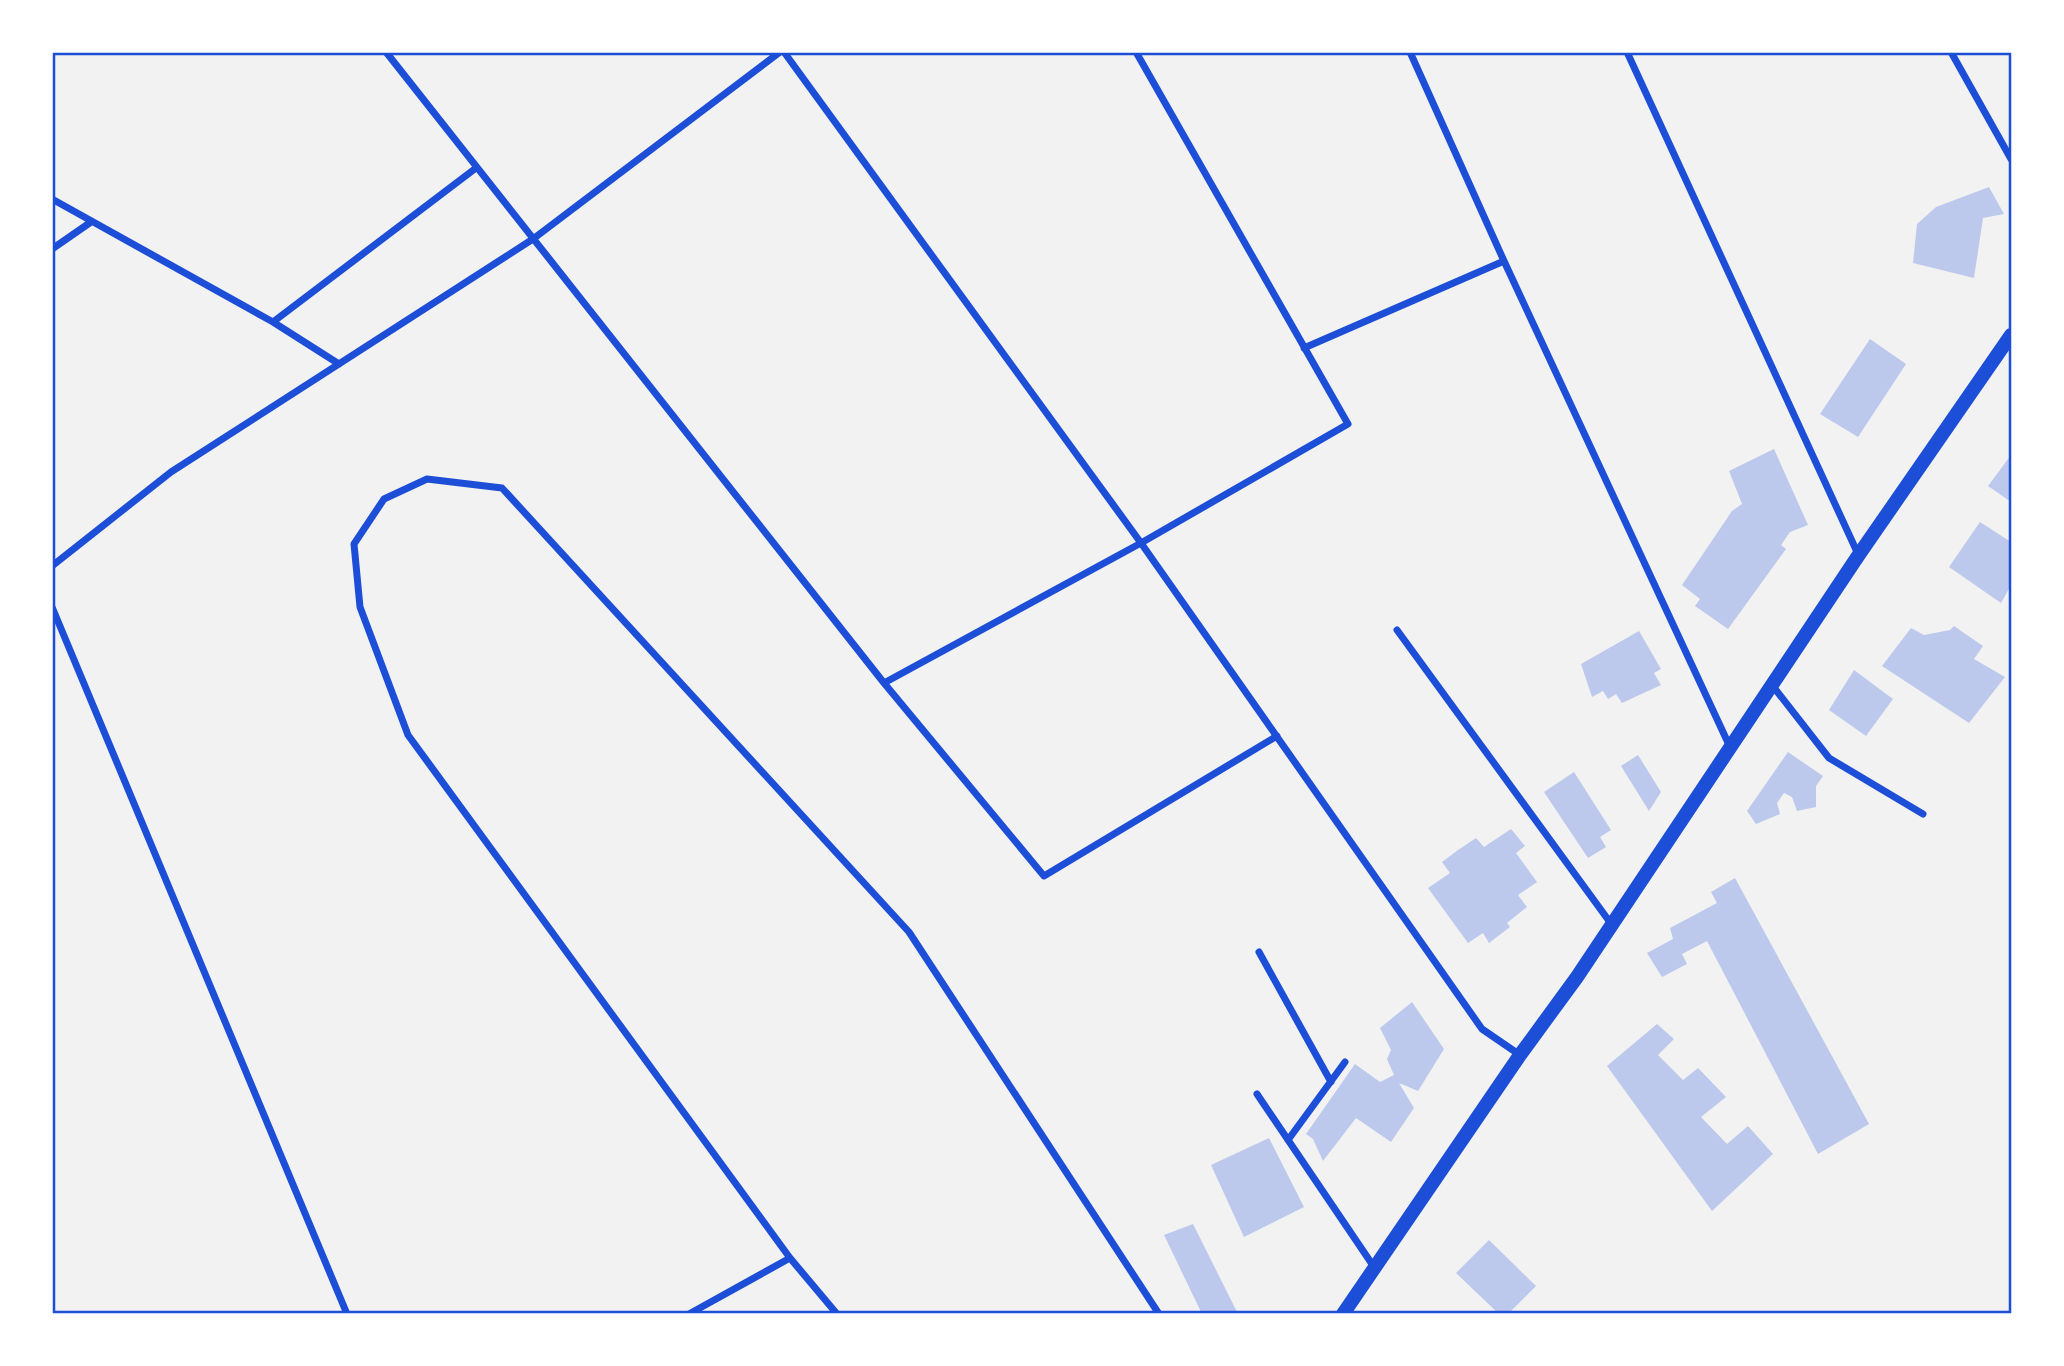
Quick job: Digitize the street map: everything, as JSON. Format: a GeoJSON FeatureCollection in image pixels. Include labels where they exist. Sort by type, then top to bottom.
{"type":"FeatureCollection","features":[{"type":"Feature","properties":{"kind":"main road"},"geometry":{"type":"LineString","coordinates":[[1343,1314],[1612,925],[1858,555],[2011,335]]}},
{"type":"Feature","properties":{"kind":"street"},"geometry":{"type":"LineString","coordinates":[[386,52],[475,168],[884,682],[1044,876],[1277,736]]}},
{"type":"Feature","properties":{"kind":"street"},"geometry":{"type":"LineString","coordinates":[[52,566],[171,472],[533,239],[782,52],[1141,543],[1482,1029],[1520,1055]]}},
{"type":"Feature","properties":{"kind":"street"},"geometry":{"type":"LineString","coordinates":[[884,682],[1141,543],[1348,424],[1136,52]]}},
{"type":"Feature","properties":{"kind":"street"},"geometry":{"type":"LineString","coordinates":[[1410,52],[1730,747]]}},
{"type":"Feature","properties":{"kind":"street"},"geometry":{"type":"LineString","coordinates":[[1627,52],[1858,555]]}},
{"type":"Feature","properties":{"kind":"street"},"geometry":{"type":"LineString","coordinates":[[1951,52],[2011,159]]}},
{"type":"Feature","properties":{"kind":"street"},"geometry":{"type":"LineString","coordinates":[[274,323],[475,168]]}},
{"type":"Feature","properties":{"kind":"street"},"geometry":{"type":"LineString","coordinates":[[52,199],[274,323],[339,364]]}},
{"type":"Feature","properties":{"kind":"street"},"geometry":{"type":"LineString","coordinates":[[52,249],[90,222]]}},
{"type":"Feature","properties":{"kind":"street"},"geometry":{"type":"LineString","coordinates":[[1304,348],[1504,261]]}},
{"type":"Feature","properties":{"kind":"street"},"geometry":{"type":"LineString","coordinates":[[837,1314],[790,1258],[408,735],[360,607],[354,544],[384,499],[428,479],[502,488],[909,932],[1159,1314]]}},
{"type":"Feature","properties":{"kind":"street"},"geometry":{"type":"LineString","coordinates":[[52,607],[347,1314]]}},
{"type":"Feature","properties":{"kind":"street"},"geometry":{"type":"LineString","coordinates":[[1397,630],[1612,925]]}},
{"type":"Feature","properties":{"kind":"street"},"geometry":{"type":"LineString","coordinates":[[1772,684],[1829,758],[1923,814]]}},
{"type":"Feature","properties":{"kind":"street"},"geometry":{"type":"LineString","coordinates":[[1259,952],[1331,1082]]}},
{"type":"Feature","properties":{"kind":"street"},"geometry":{"type":"LineString","coordinates":[[1288,1140],[1345,1062]]}},
{"type":"Feature","properties":{"kind":"street"},"geometry":{"type":"LineString","coordinates":[[1257,1094],[1374,1268]]}},
{"type":"Feature","properties":{"kind":"street"},"geometry":{"type":"LineString","coordinates":[[689,1314],[790,1258]]}},
{"type":"Feature","properties":{"kind":"building"},"geometry":{"type":"Polygon","coordinates":[[[1989,187],[2004,214],[1983,218],[1974,278],[1913,263],[1917,224],[1936,207],[1989,187]]]}},
{"type":"Feature","properties":{"kind":"building"},"geometry":{"type":"Polygon","coordinates":[[[1870,339],[1906,364],[1858,437],[1820,414],[1870,339]]]}},
{"type":"Feature","properties":{"kind":"building"},"geometry":{"type":"Polygon","coordinates":[[[1774,449],[1808,525],[1790,532],[1781,545],[1786,549],[1728,629],[1695,606],[1700,599],[1682,585],[1732,511],[1742,504],[1729,471],[1774,449]]]}},
{"type":"Feature","properties":{"kind":"building"},"geometry":{"type":"Polygon","coordinates":[[[2011,455],[2011,502],[1988,486],[2011,455]]]}},
{"type":"Feature","properties":{"kind":"building"},"geometry":{"type":"Polygon","coordinates":[[[1980,522],[2011,542],[2011,585],[2001,603],[1949,567],[1980,522]]]}},
{"type":"Feature","properties":{"kind":"building"},"geometry":{"type":"Polygon","coordinates":[[[1954,626],[1983,646],[1974,659],[2005,677],[1969,723],[1882,666],[1911,628],[1924,635],[1950,630],[1954,626]]]}},
{"type":"Feature","properties":{"kind":"building"},"geometry":{"type":"Polygon","coordinates":[[[1639,631],[1661,669],[1654,673],[1661,685],[1622,703],[1616,694],[1608,699],[1603,691],[1592,697],[1581,664],[1639,631]]]}},
{"type":"Feature","properties":{"kind":"building"},"geometry":{"type":"Polygon","coordinates":[[[1854,670],[1893,699],[1866,736],[1829,710],[1854,670]]]}},
{"type":"Feature","properties":{"kind":"building"},"geometry":{"type":"Polygon","coordinates":[[[1788,752],[1823,776],[1816,786],[1816,807],[1797,811],[1792,797],[1784,793],[1777,803],[1780,814],[1756,824],[1747,811],[1788,752]]]}},
{"type":"Feature","properties":{"kind":"building"},"geometry":{"type":"Polygon","coordinates":[[[1638,755],[1661,792],[1649,811],[1621,766],[1638,755]]]}},
{"type":"Feature","properties":{"kind":"building"},"geometry":{"type":"Polygon","coordinates":[[[1574,772],[1611,830],[1600,837],[1606,847],[1588,858],[1544,792],[1574,772]]]}},
{"type":"Feature","properties":{"kind":"building"},"geometry":{"type":"Polygon","coordinates":[[[1511,829],[1525,846],[1516,853],[1537,882],[1518,895],[1527,907],[1507,923],[1510,927],[1489,943],[1483,933],[1468,943],[1428,888],[1450,873],[1442,862],[1458,850],[1476,838],[1484,847],[1511,829]]]}},
{"type":"Feature","properties":{"kind":"building"},"geometry":{"type":"Polygon","coordinates":[[[1735,878],[1869,1124],[1818,1154],[1707,941],[1682,954],[1687,964],[1662,977],[1647,953],[1673,939],[1670,928],[1717,903],[1711,892],[1735,878]]]}},
{"type":"Feature","properties":{"kind":"building"},"geometry":{"type":"Polygon","coordinates":[[[1412,1002],[1444,1049],[1418,1091],[1399,1083],[1414,1108],[1391,1142],[1356,1118],[1323,1161],[1313,1139],[1306,1134],[1355,1064],[1380,1082],[1394,1075],[1387,1059],[1391,1050],[1380,1028],[1412,1002]]]}},
{"type":"Feature","properties":{"kind":"building"},"geometry":{"type":"Polygon","coordinates":[[[1657,1024],[1674,1039],[1658,1055],[1683,1080],[1698,1068],[1726,1097],[1701,1117],[1727,1144],[1748,1126],[1773,1154],[1712,1211],[1607,1066],[1657,1024]]]}},
{"type":"Feature","properties":{"kind":"building"},"geometry":{"type":"Polygon","coordinates":[[[1269,1138],[1304,1207],[1244,1237],[1211,1165],[1269,1138]]]}},
{"type":"Feature","properties":{"kind":"building"},"geometry":{"type":"Polygon","coordinates":[[[1193,1224],[1237,1312],[1202,1314],[1164,1235],[1193,1224]]]}},
{"type":"Feature","properties":{"kind":"building"},"geometry":{"type":"Polygon","coordinates":[[[1489,1240],[1536,1286],[1508,1314],[1499,1314],[1456,1273],[1489,1240]]]}}]}
